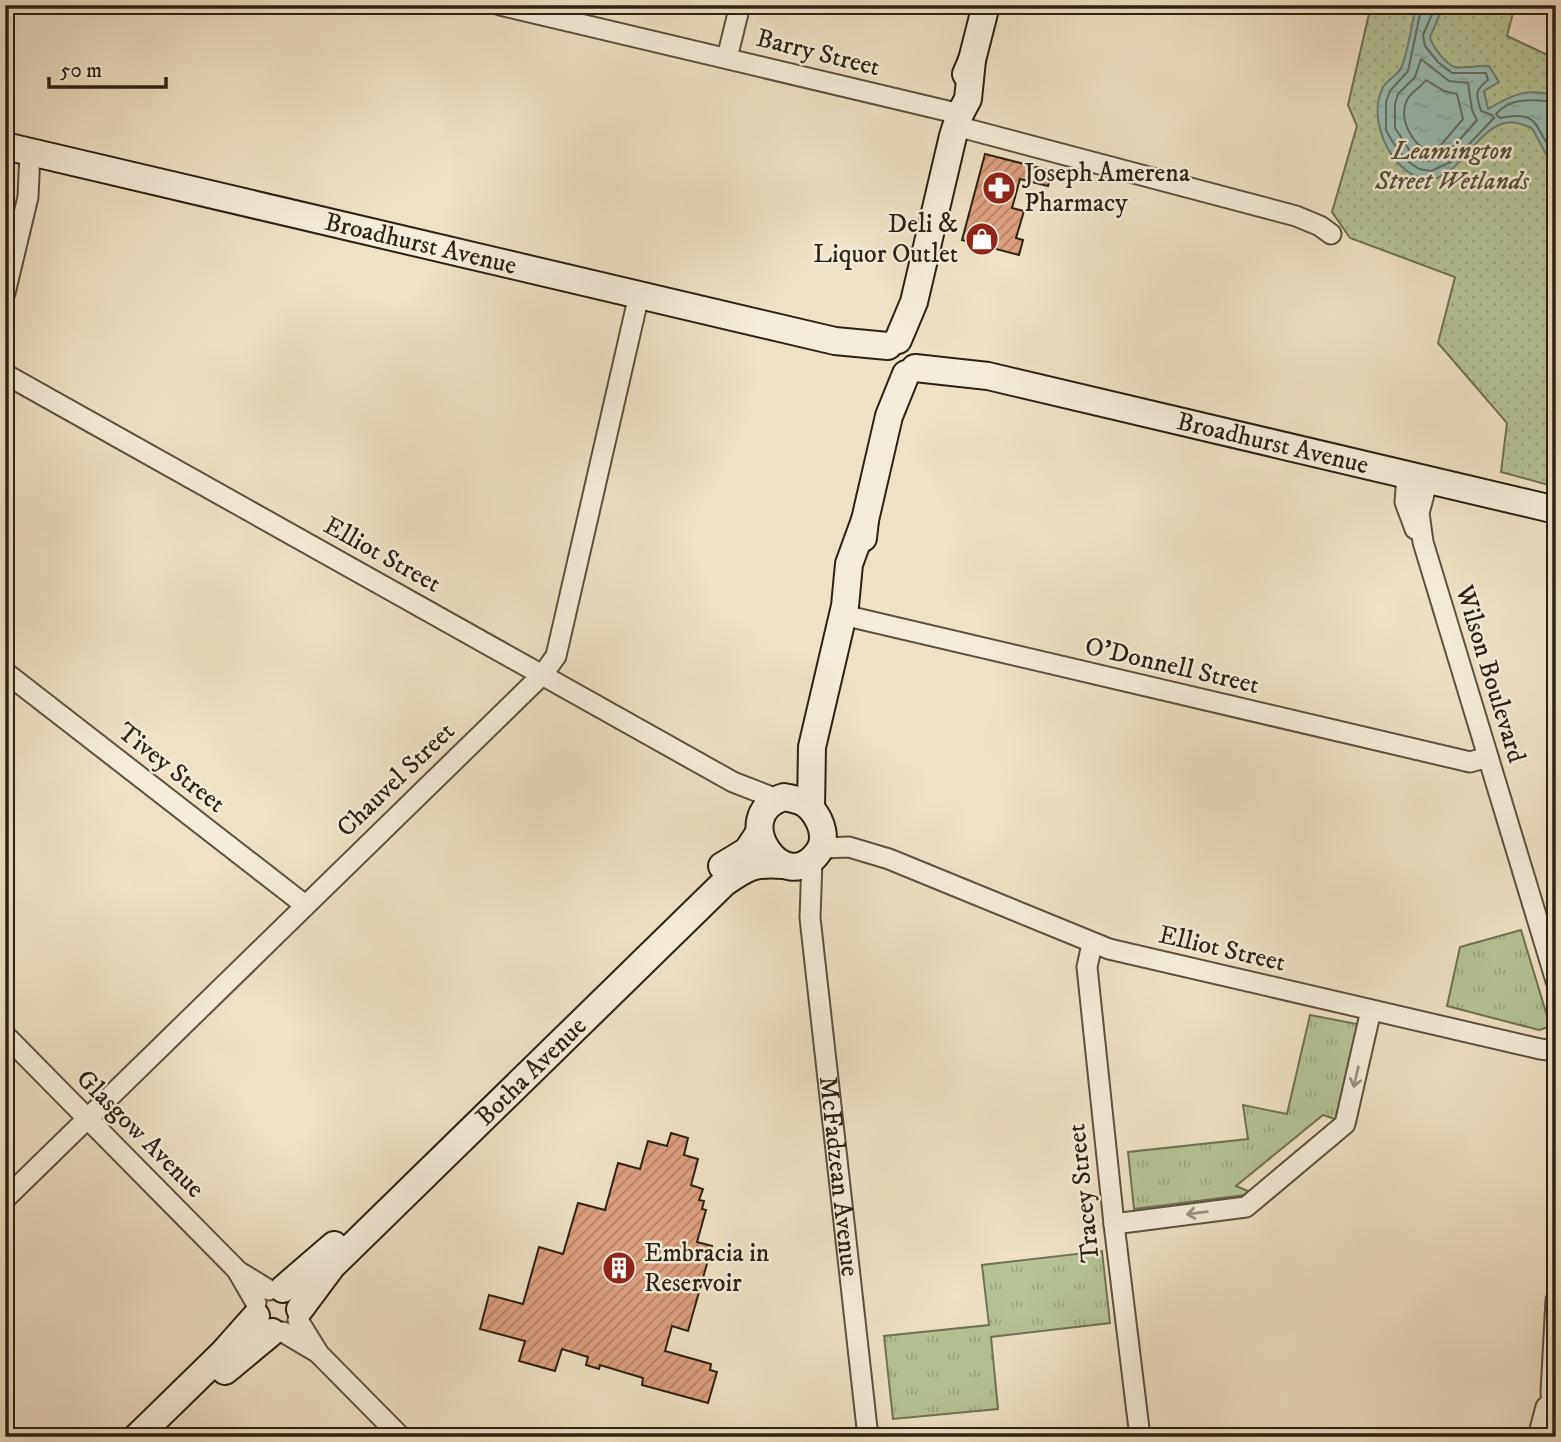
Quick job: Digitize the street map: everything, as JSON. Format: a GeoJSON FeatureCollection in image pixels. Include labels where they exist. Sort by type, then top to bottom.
{"type":"FeatureCollection","features":[{"type":"Feature","properties":{"kind":"street","name":"Barry Street"},"geometry":{"type":"LineString","coordinates":[[500,5],[824,83],[1296,216],[1331,234]]}},
{"type":"Feature","properties":{"kind":"street"},"geometry":{"type":"LineString","coordinates":[[727,58],[740,5]]}},
{"type":"Feature","properties":{"kind":"street","name":"McFadzean Avenue"},"geometry":{"type":"LineString","coordinates":[[868,1437],[810,918],[816,835],[812,747],[844,611],[849,564],[865,520],[958,120],[958,94],[972,60],[986,5]]}},
{"type":"Feature","properties":{"kind":"street"},"geometry":{"type":"LineString","coordinates":[[5,293],[28,197],[27,151]]}},
{"type":"Feature","properties":{"kind":"street","name":"Broadhurst Avenue"},"geometry":{"type":"LineString","coordinates":[[27,151],[1556,510]]}},
{"type":"Feature","properties":{"kind":"street","name":"Chauvel Street"},"geometry":{"type":"LineString","coordinates":[[5,1199],[543,674],[556,656],[639,295]]}},
{"type":"Feature","properties":{"kind":"street","name":"Elliot Street"},"geometry":{"type":"LineString","coordinates":[[5,374],[733,782],[771,811]]}},
{"type":"Feature","properties":{"kind":"street","name":"Wilson Boulevard"},"geometry":{"type":"LineString","coordinates":[[1418,477],[1405,502],[1411,521],[1423,542],[1556,981]]}},
{"type":"Feature","properties":{"kind":"street","name":"O'Donnell Street"},"geometry":{"type":"LineString","coordinates":[[844,611],[1470,762],[1488,757]]}},
{"type":"Feature","properties":{"kind":"street","name":"Tivey Street"},"geometry":{"type":"LineString","coordinates":[[5,672],[305,905]]}},
{"type":"Feature","properties":{"kind":"street","name":"McFadzean Avenue"},"geometry":{"type":"LineString","coordinates":[[771,811],[812,747]]}},
{"type":"Feature","properties":{"kind":"street"},"geometry":{"type":"LineString","coordinates":[[784,866],[765,848],[771,811],[799,800],[816,835]]}},
{"type":"Feature","properties":{"kind":"street","name":"Botha Avenue"},"geometry":{"type":"LineString","coordinates":[[158,1437],[230,1366],[322,1256],[418,1172],[645,950],[719,869],[747,851],[771,811]]}},
{"type":"Feature","properties":{"kind":"street","name":"Elliot Street"},"geometry":{"type":"LineString","coordinates":[[816,835],[861,843],[889,859],[1092,944],[1556,1051]]}},
{"type":"Feature","properties":{"kind":"street","name":"Botha Avenue"},"geometry":{"type":"LineString","coordinates":[[645,950],[740,872],[758,864],[796,868],[816,835]]}},
{"type":"Feature","properties":{"kind":"street","name":"McFadzean Avenue"},"geometry":{"type":"LineString","coordinates":[[784,866],[798,885],[810,918]]}},
{"type":"Feature","properties":{"kind":"street","name":"Tracey Street"},"geometry":{"type":"LineString","coordinates":[[1092,944],[1087,967],[1140,1437]]}},
{"type":"Feature","properties":{"kind":"street"},"geometry":{"type":"LineString","coordinates":[[1114,1224],[1246,1207],[1256,1199],[1345,1124],[1371,1010]]}},
{"type":"Feature","properties":{"kind":"street","name":"Glasgow Avenue"},"geometry":{"type":"LineString","coordinates":[[5,1035],[401,1437]]}},
{"type":"Feature","properties":{"kind":"street"},"geometry":{"type":"LineString","coordinates":[[1554,1437],[1550,1392],[1556,1300]]}},
{"type":"Feature","properties":{"kind":"street","name":"Botha Avenue"},"geometry":{"type":"LineString","coordinates":[[137,1437],[224,1352],[277,1311]]}},
{"type":"Feature","properties":{"kind":"street"},"geometry":{"type":"LineString","coordinates":[[1538,1437],[1550,1392]]}},
{"type":"Feature","properties":{"kind":"green space","name":"Leamington Street Wetlands"},"geometry":{"type":"Polygon","coordinates":[[[1371,5],[1515,5],[1507,36],[1556,59],[1556,487],[1501,472],[1507,423],[1438,343],[1455,277],[1350,238],[1332,212],[1357,126],[1348,105],[1371,5]]]}},
{"type":"Feature","properties":{"kind":"green space"},"geometry":{"type":"Polygon","coordinates":[[[1521,930],[1549,1027],[1539,1030],[1447,1006],[1460,947],[1521,930]]]}},
{"type":"Feature","properties":{"kind":"green space"},"geometry":{"type":"Polygon","coordinates":[[[1310,1015],[1362,1025],[1340,1121],[1323,1115],[1236,1186],[1250,1192],[1245,1195],[1134,1209],[1128,1152],[1248,1139],[1243,1105],[1287,1114],[1310,1015]]]}},
{"type":"Feature","properties":{"kind":"green space"},"geometry":{"type":"Polygon","coordinates":[[[1102,1251],[1110,1323],[991,1337],[998,1409],[893,1419],[884,1336],[989,1325],[982,1265],[1102,1251]]]}},
{"type":"Feature","properties":{"kind":"water"},"geometry":{"type":"Polygon","coordinates":[[[1416,5],[1444,5],[1430,37],[1436,50],[1447,62],[1458,67],[1489,66],[1499,82],[1484,91],[1488,109],[1528,92],[1556,96],[1556,163],[1547,156],[1532,128],[1509,122],[1489,131],[1444,175],[1431,179],[1417,177],[1401,166],[1388,149],[1380,129],[1379,97],[1383,87],[1400,70],[1403,63],[1416,5]]]}},
{"type":"Feature","properties":{"kind":"building"},"geometry":{"type":"Polygon","coordinates":[[[985,154],[1052,171],[1048,186],[1020,179],[1012,208],[1024,211],[1016,238],[1023,240],[1019,255],[962,240],[985,154]]]}},
{"type":"Feature","properties":{"kind":"building","name":"Embracia in Reservoir"},"geometry":{"type":"Polygon","coordinates":[[[671,1133],[688,1138],[684,1155],[698,1159],[691,1185],[703,1189],[699,1200],[704,1201],[702,1209],[706,1210],[697,1242],[712,1246],[688,1331],[672,1326],[665,1351],[711,1364],[710,1370],[717,1372],[708,1403],[642,1385],[643,1378],[600,1365],[599,1369],[586,1365],[588,1357],[562,1349],[555,1371],[519,1361],[525,1341],[480,1329],[489,1295],[523,1304],[539,1247],[563,1254],[578,1203],[605,1210],[618,1163],[640,1169],[648,1141],[667,1146],[671,1133]]]}},
{"type":"Feature","properties":{"kind":"place","name":"Joseph Amerena Pharmacy"},"geometry":{"type":"Point","coordinates":[999,188]}},
{"type":"Feature","properties":{"kind":"place","name":"Deli & Liquor Outlet"},"geometry":{"type":"Point","coordinates":[982,239]}},
{"type":"Feature","properties":{"kind":"place","name":"Embracia in Reservoir"},"geometry":{"type":"Point","coordinates":[619,1268]}}]}
